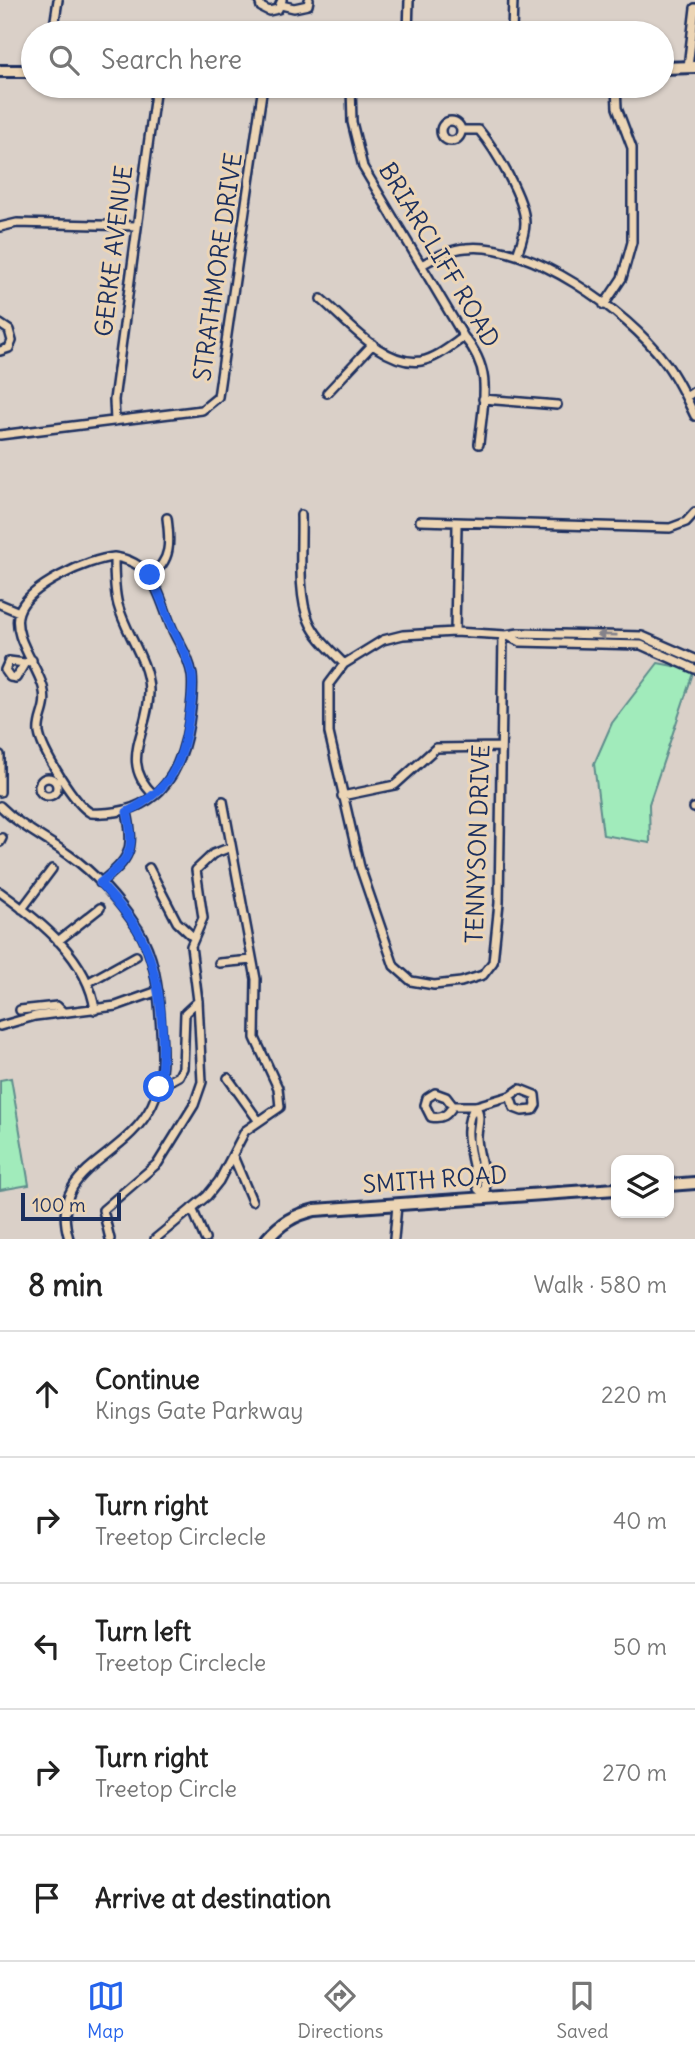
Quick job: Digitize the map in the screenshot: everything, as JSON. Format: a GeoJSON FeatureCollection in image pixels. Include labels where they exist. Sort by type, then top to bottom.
{"type":"FeatureCollection","features":[{"type":"Feature","properties":{"kind":"street"},"geometry":{"type":"LineString","coordinates":[[55,21],[58,0]]}},
{"type":"Feature","properties":{"kind":"street"},"geometry":{"type":"LineString","coordinates":[[259,0],[261,7],[269,11],[281,3],[294,8],[307,5],[309,0]]}},
{"type":"Feature","properties":{"kind":"street"},"geometry":{"type":"LineString","coordinates":[[408,21],[409,0]]}},
{"type":"Feature","properties":{"kind":"street"},"geometry":{"type":"LineString","coordinates":[[512,21],[513,0]]}},
{"type":"Feature","properties":{"kind":"street"},"geometry":{"type":"LineString","coordinates":[[691,67],[695,8]]}},
{"type":"Feature","properties":{"kind":"street"},"geometry":{"type":"LineString","coordinates":[[0,71],[21,71]]}},
{"type":"Feature","properties":{"kind":"street","name":"GERKE AVENUE"},"geometry":{"type":"LineString","coordinates":[[115,421],[114,400],[154,98]]}},
{"type":"Feature","properties":{"kind":"street","name":"STRATHMORE DRIVE"},"geometry":{"type":"LineString","coordinates":[[0,435],[202,410],[218,397],[261,98]]}},
{"type":"Feature","properties":{"kind":"street","name":"BRIARCLIFF ROAD"},"geometry":{"type":"LineString","coordinates":[[351,98],[352,122],[363,167],[464,337],[479,353],[484,372],[479,444]]}},
{"type":"Feature","properties":{"kind":"street"},"geometry":{"type":"LineString","coordinates":[[604,305],[622,278],[632,242],[632,148],[617,108],[617,98]]}},
{"type":"Feature","properties":{"kind":"street"},"geometry":{"type":"LineString","coordinates":[[461,130],[479,130],[489,141],[523,207],[523,238],[517,255]]}},
{"type":"Feature","properties":{"kind":"street"},"geometry":{"type":"LineString","coordinates":[[0,227],[16,223],[137,226]]}},
{"type":"Feature","properties":{"kind":"street"},"geometry":{"type":"LineString","coordinates":[[421,265],[444,253],[466,248],[517,255],[559,274],[632,327],[664,360],[695,416]]}},
{"type":"Feature","properties":{"kind":"street"},"geometry":{"type":"LineString","coordinates":[[321,299],[373,344],[398,360],[421,361],[464,337]]}},
{"type":"Feature","properties":{"kind":"street"},"geometry":{"type":"LineString","coordinates":[[0,324],[9,330],[12,341],[9,348],[0,351]]}},
{"type":"Feature","properties":{"kind":"street"},"geometry":{"type":"LineString","coordinates":[[327,393],[373,344]]}},
{"type":"Feature","properties":{"kind":"street"},"geometry":{"type":"LineString","coordinates":[[686,397],[695,391]]}},
{"type":"Feature","properties":{"kind":"street"},"geometry":{"type":"LineString","coordinates":[[483,399],[557,405]]}},
{"type":"Feature","properties":{"kind":"street"},"geometry":{"type":"LineString","coordinates":[[420,522],[457,525],[670,528],[686,522],[695,512]]}},
{"type":"Feature","properties":{"kind":"street"},"geometry":{"type":"LineString","coordinates":[[301,515],[304,595],[308,620],[323,642],[344,664],[383,640],[403,635],[455,632],[642,636],[695,659]]}},
{"type":"Feature","properties":{"kind":"street"},"geometry":{"type":"LineString","coordinates":[[150,575],[159,569],[167,558],[170,544],[167,518]]}},
{"type":"Feature","properties":{"kind":"street"},"geometry":{"type":"LineString","coordinates":[[455,632],[457,525]]}},
{"type":"Feature","properties":{"kind":"street"},"geometry":{"type":"LineString","coordinates":[[114,557],[117,603],[147,676],[149,693],[134,759],[136,771],[155,794]]}},
{"type":"Feature","properties":{"kind":"street"},"geometry":{"type":"LineString","coordinates":[[114,557],[138,564],[150,575],[172,628],[186,653],[192,675],[192,697],[181,763],[155,794],[127,812],[105,814],[86,811],[59,780],[39,735],[39,725],[46,706],[43,685],[28,662],[18,623],[19,612],[55,579],[99,559],[114,557]]}},
{"type":"Feature","properties":{"kind":"street"},"geometry":{"type":"LineString","coordinates":[[0,604],[19,612]]}},
{"type":"Feature","properties":{"kind":"street"},"geometry":{"type":"LineString","coordinates":[[505,635],[520,642],[641,645],[695,669]]}},
{"type":"Feature","properties":{"kind":"street","name":"TENNYSON DRIVE"},"geometry":{"type":"LineString","coordinates":[[344,664],[328,684],[329,733],[360,867],[394,965],[411,981],[435,985],[461,982],[483,975],[493,962],[499,903],[500,747],[505,635]]}},
{"type":"Feature","properties":{"kind":"street"},"geometry":{"type":"LineString","coordinates":[[342,796],[395,785],[436,748],[500,747]]}},
{"type":"Feature","properties":{"kind":"street"},"geometry":{"type":"LineString","coordinates":[[0,755],[0,792]]}},
{"type":"Feature","properties":{"kind":"street"},"geometry":{"type":"LineString","coordinates":[[155,1239],[219,1181],[245,1132],[258,1120],[280,1107],[281,1099],[256,1038],[256,979],[223,801]]}},
{"type":"Feature","properties":{"kind":"street"},"geometry":{"type":"LineString","coordinates":[[0,806],[27,830],[69,854],[100,883],[139,931],[148,950],[158,991],[162,1069],[159,1087],[152,1105],[129,1138],[71,1186],[64,1200],[69,1239]]}},
{"type":"Feature","properties":{"kind":"street"},"geometry":{"type":"LineString","coordinates":[[100,883],[128,856],[132,844],[127,812]]}},
{"type":"Feature","properties":{"kind":"street"},"geometry":{"type":"LineString","coordinates":[[110,1239],[103,1210],[158,1163],[198,1094],[202,1066],[192,937],[203,918],[197,870],[213,855],[231,847]]}},
{"type":"Feature","properties":{"kind":"street"},"geometry":{"type":"LineString","coordinates":[[149,868],[177,922],[192,937]]}},
{"type":"Feature","properties":{"kind":"street"},"geometry":{"type":"LineString","coordinates":[[22,909],[52,869]]}},
{"type":"Feature","properties":{"kind":"street"},"geometry":{"type":"LineString","coordinates":[[0,892],[58,941],[89,982],[95,1010]]}},
{"type":"Feature","properties":{"kind":"street"},"geometry":{"type":"LineString","coordinates":[[58,941],[100,908]]}},
{"type":"Feature","properties":{"kind":"street"},"geometry":{"type":"LineString","coordinates":[[89,982],[136,956]]}},
{"type":"Feature","properties":{"kind":"street"},"geometry":{"type":"LineString","coordinates":[[219,963],[252,960]]}},
{"type":"Feature","properties":{"kind":"street"},"geometry":{"type":"LineString","coordinates":[[0,1026],[35,1016],[95,1010],[158,991]]}},
{"type":"Feature","properties":{"kind":"street"},"geometry":{"type":"LineString","coordinates":[[159,1087],[179,1076],[183,1068],[185,1013],[198,1001]]}},
{"type":"Feature","properties":{"kind":"street"},"geometry":{"type":"LineString","coordinates":[[20,1010],[57,1006],[64,1013]]}},
{"type":"Feature","properties":{"kind":"street"},"geometry":{"type":"LineString","coordinates":[[228,1078],[258,1120]]}},
{"type":"Feature","properties":{"kind":"street"},"geometry":{"type":"LineString","coordinates":[[453,1106],[476,1106],[510,1096]]}},
{"type":"Feature","properties":{"kind":"street"},"geometry":{"type":"LineString","coordinates":[[476,1106],[480,1114],[477,1139],[479,1168],[488,1189],[485,1196]]}},
{"type":"Feature","properties":{"kind":"street"},"geometry":{"type":"LineString","coordinates":[[233,1156],[252,1201]]}},
{"type":"Feature","properties":{"kind":"street"},"geometry":{"type":"LineString","coordinates":[[674,1185],[695,1183]]}},
{"type":"Feature","properties":{"kind":"street","name":"SMITH ROAD"},"geometry":{"type":"LineString","coordinates":[[267,1239],[297,1214],[314,1210],[611,1189]]}},
{"type":"Feature","properties":{"kind":"street"},"geometry":{"type":"LineString","coordinates":[[394,1239],[397,1205]]}},
{"type":"Feature","properties":{"kind":"street"},"geometry":{"type":"LineString","coordinates":[[192,1208],[205,1239]]}},
{"type":"Feature","properties":{"kind":"green space"},"geometry":{"type":"Polygon","coordinates":[[[658,663],[694,670],[649,804],[650,843],[603,835],[594,764],[612,723],[658,663]]]}},
{"type":"Feature","properties":{"kind":"green space"},"geometry":{"type":"Polygon","coordinates":[[[11,1078],[29,1185],[0,1190],[0,1080],[11,1078]]]}},
{"type":"Feature","properties":{"kind":"route"},"geometry":{"type":"LineString","coordinates":[[150,575],[172,628],[186,653],[192,675],[192,697],[184,752],[174,775],[144,803],[127,812],[132,844],[128,856],[119,868],[100,883],[139,931],[154,968],[162,1047],[159,1087]]}}]}
